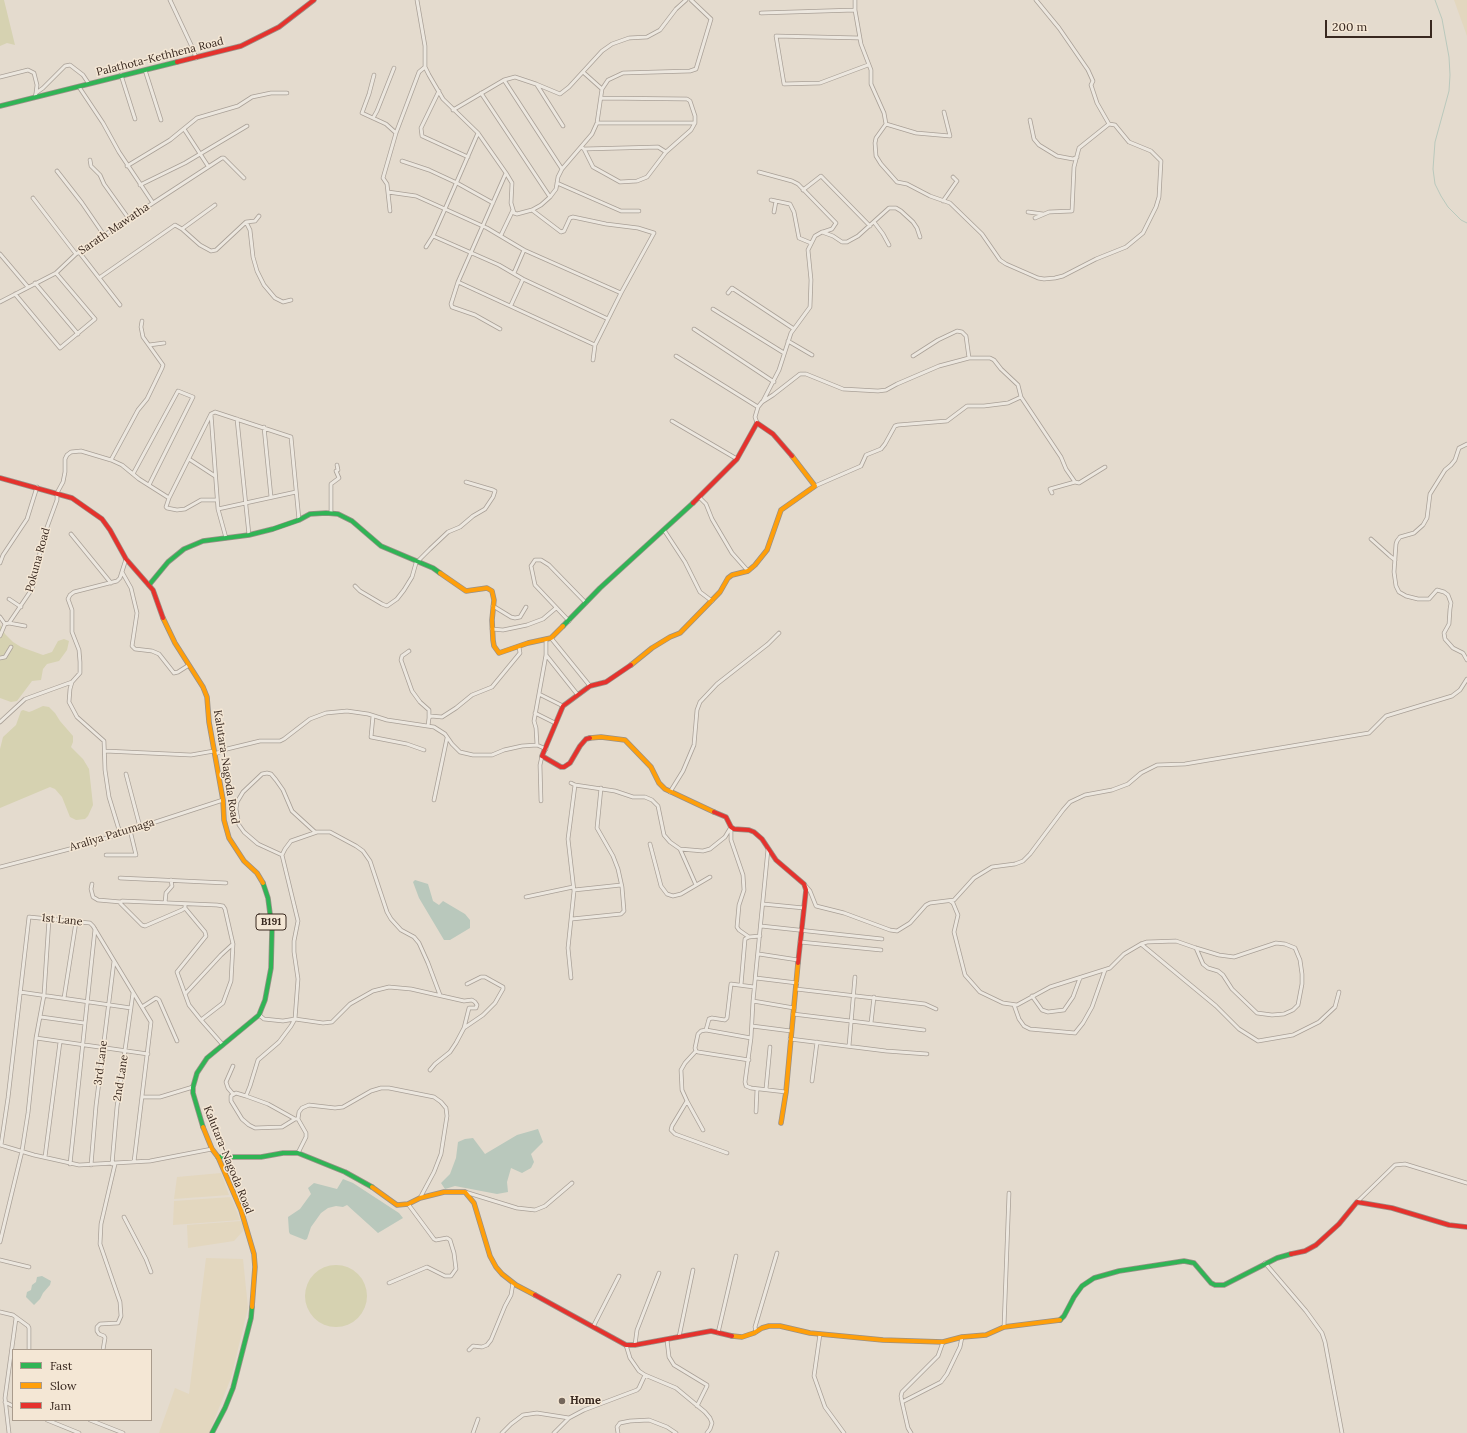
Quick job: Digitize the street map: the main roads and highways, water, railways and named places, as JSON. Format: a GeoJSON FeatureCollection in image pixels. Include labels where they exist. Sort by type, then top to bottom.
{"type":"FeatureCollection","features":[{"type":"Feature","properties":{"kind":"waterway"},"geometry":{"type":"LineString","coordinates":[[1435,0],[1442,19],[1449,57],[1450,75],[1449,91],[1435,142],[1433,169],[1435,184],[1448,207],[1461,220],[1467,223]]}},
{"type":"Feature","properties":{"kind":"place","name":"Home"},"geometry":{"type":"Point","coordinates":[562,1401]}}]}
